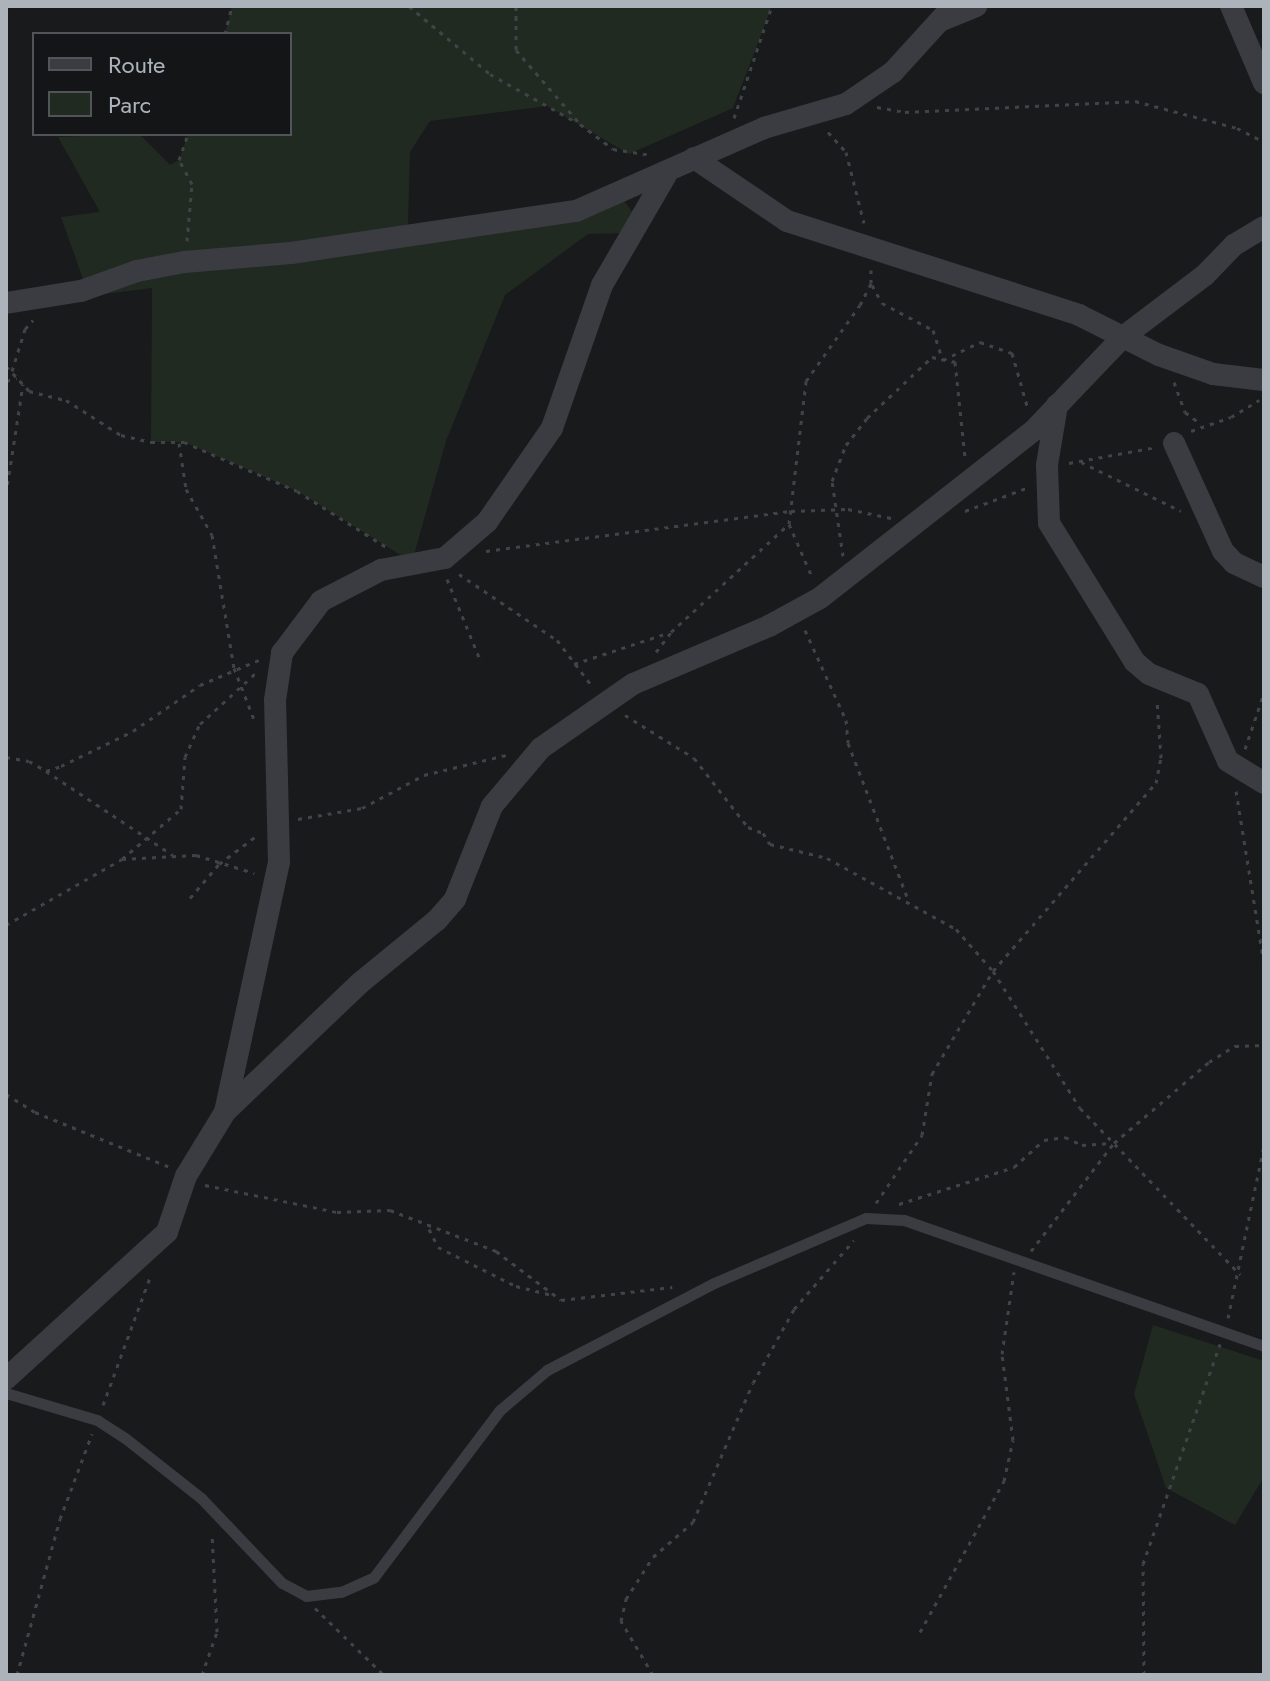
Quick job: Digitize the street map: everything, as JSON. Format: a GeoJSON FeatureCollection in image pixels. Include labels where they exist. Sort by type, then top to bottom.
{"type":"FeatureCollection","features":[{"type":"Feature","properties":{"kind":"street"},"geometry":{"type":"LineString","coordinates":[[6,303],[54,296],[184,262],[291,253],[576,211],[660,165],[694,158],[869,91],[948,13],[976,6]]}},
{"type":"Feature","properties":{"kind":"street"},"geometry":{"type":"LineString","coordinates":[[1231,6],[1264,83]]}},
{"type":"Feature","properties":{"kind":"street"},"geometry":{"type":"LineString","coordinates":[[694,158],[772,214],[870,250],[1079,315],[1159,355],[1213,374],[1264,380]]}},
{"type":"Feature","properties":{"kind":"street"},"geometry":{"type":"LineString","coordinates":[[225,1112],[276,874],[275,700],[282,653],[321,601],[381,570],[443,562],[487,522],[532,463],[567,392],[602,285],[660,165]]}},
{"type":"Feature","properties":{"kind":"street"},"geometry":{"type":"LineString","coordinates":[[6,1379],[167,1232],[186,1176],[225,1112],[360,983],[437,920],[455,899],[492,806],[541,748],[604,701],[633,684],[820,598],[1034,430],[1061,397],[1123,337],[1205,275],[1234,245],[1264,227]]}},
{"type":"Feature","properties":{"kind":"street"},"geometry":{"type":"LineString","coordinates":[[1061,397],[1052,418],[1047,465],[1049,523],[1135,662],[1160,679],[1198,694],[1237,771],[1264,783]]}},
{"type":"Feature","properties":{"kind":"street"},"geometry":{"type":"LineString","coordinates":[[1174,443],[1214,534],[1234,563],[1264,577]]}},
{"type":"Feature","properties":{"kind":"lane"},"geometry":{"type":"LineString","coordinates":[[6,1393],[97,1420],[201,1498],[282,1583],[306,1596],[341,1592],[374,1577],[500,1410],[547,1370],[694,1293],[866,1218],[904,1220],[1264,1346]]}},
{"type":"Feature","properties":{"kind":"path"},"geometry":{"type":"LineString","coordinates":[[226,32],[232,6]]}},
{"type":"Feature","properties":{"kind":"path"},"geometry":{"type":"LineString","coordinates":[[409,6],[490,74],[580,124],[613,149],[660,165]]}},
{"type":"Feature","properties":{"kind":"path"},"geometry":{"type":"LineString","coordinates":[[516,6],[516,50],[580,124]]}},
{"type":"Feature","properties":{"kind":"path"},"geometry":{"type":"LineString","coordinates":[[737,142],[733,108],[772,6]]}},
{"type":"Feature","properties":{"kind":"path"},"geometry":{"type":"LineString","coordinates":[[875,107],[905,112],[1135,101],[1237,128],[1264,142]]}},
{"type":"Feature","properties":{"kind":"path"},"geometry":{"type":"LineString","coordinates":[[813,113],[846,152],[870,250],[871,283],[882,303],[933,330],[943,360]]}},
{"type":"Feature","properties":{"kind":"path"},"geometry":{"type":"LineString","coordinates":[[184,262],[192,184],[179,160],[187,136]]}},
{"type":"Feature","properties":{"kind":"path"},"geometry":{"type":"LineString","coordinates":[[871,283],[806,381],[789,524],[820,598],[803,634],[846,720],[848,743],[908,899]]}},
{"type":"Feature","properties":{"kind":"path"},"geometry":{"type":"LineString","coordinates":[[12,372],[25,329],[54,296]]}},
{"type":"Feature","properties":{"kind":"path"},"geometry":{"type":"LineString","coordinates":[[943,360],[980,342],[1012,353],[1034,430]]}},
{"type":"Feature","properties":{"kind":"path"},"geometry":{"type":"LineString","coordinates":[[1159,355],[1185,412],[1201,424]]}},
{"type":"Feature","properties":{"kind":"path"},"geometry":{"type":"LineString","coordinates":[[847,575],[834,510],[832,481],[846,445],[932,357],[955,362],[969,483]]}},
{"type":"Feature","properties":{"kind":"path"},"geometry":{"type":"LineString","coordinates":[[6,366],[23,384],[66,400],[121,435],[178,442],[297,491],[383,542],[404,565]]}},
{"type":"Feature","properties":{"kind":"path"},"geometry":{"type":"LineString","coordinates":[[6,381],[17,378]]}},
{"type":"Feature","properties":{"kind":"path"},"geometry":{"type":"LineString","coordinates":[[6,494],[23,384]]}},
{"type":"Feature","properties":{"kind":"path"},"geometry":{"type":"LineString","coordinates":[[958,513],[1029,487],[1047,465],[1081,462],[1174,443],[1201,424],[1231,417],[1264,397]]}},
{"type":"Feature","properties":{"kind":"path"},"geometry":{"type":"LineString","coordinates":[[178,442],[186,489],[212,535],[234,668],[256,725]]}},
{"type":"Feature","properties":{"kind":"path"},"geometry":{"type":"LineString","coordinates":[[1081,462],[1168,504],[1214,534]]}},
{"type":"Feature","properties":{"kind":"path"},"geometry":{"type":"LineString","coordinates":[[483,552],[791,511],[834,510],[915,522]]}},
{"type":"Feature","properties":{"kind":"path"},"geometry":{"type":"LineString","coordinates":[[633,684],[671,632],[789,524]]}},
{"type":"Feature","properties":{"kind":"path"},"geometry":{"type":"LineString","coordinates":[[443,562],[448,592],[481,662]]}},
{"type":"Feature","properties":{"kind":"path"},"geometry":{"type":"LineString","coordinates":[[443,562],[557,640],[604,701],[694,758],[748,827],[763,833],[770,844],[827,858],[908,899],[956,929],[993,971],[1080,1108],[1240,1274]]}},
{"type":"Feature","properties":{"kind":"path"},"geometry":{"type":"LineString","coordinates":[[574,664],[671,632]]}},
{"type":"Feature","properties":{"kind":"path"},"geometry":{"type":"LineString","coordinates":[[46,771],[133,731],[200,685],[234,668],[282,653]]}},
{"type":"Feature","properties":{"kind":"path"},"geometry":{"type":"LineString","coordinates":[[6,925],[122,859],[181,809],[185,757],[200,724],[239,686],[282,653]]}},
{"type":"Feature","properties":{"kind":"path"},"geometry":{"type":"LineString","coordinates":[[653,1675],[621,1621],[626,1599],[653,1557],[693,1522],[753,1383],[794,1309],[851,1246],[866,1218],[922,1135],[932,1074],[993,971],[1156,783],[1161,758],[1155,721],[1160,679]]}},
{"type":"Feature","properties":{"kind":"path"},"geometry":{"type":"LineString","coordinates":[[1264,693],[1237,771],[1236,815],[1264,964]]}},
{"type":"Feature","properties":{"kind":"path"},"geometry":{"type":"LineString","coordinates":[[190,898],[219,864],[277,820],[321,818],[362,808],[424,775],[541,748]]}},
{"type":"Feature","properties":{"kind":"path"},"geometry":{"type":"LineString","coordinates":[[6,757],[29,761],[46,771],[174,856]]}},
{"type":"Feature","properties":{"kind":"path"},"geometry":{"type":"LineString","coordinates":[[122,859],[196,855],[239,872],[276,874]]}},
{"type":"Feature","properties":{"kind":"path"},"geometry":{"type":"LineString","coordinates":[[920,1632],[1004,1481],[1013,1440],[1002,1354],[1011,1277],[1114,1143],[1209,1062],[1235,1046],[1264,1045]]}},
{"type":"Feature","properties":{"kind":"path"},"geometry":{"type":"LineString","coordinates":[[6,1094],[35,1112],[158,1160],[216,1189],[337,1212],[390,1210],[496,1251],[561,1300],[667,1285],[694,1293]]}},
{"type":"Feature","properties":{"kind":"path"},"geometry":{"type":"LineString","coordinates":[[866,1218],[930,1191],[960,1189],[1014,1167],[1044,1140],[1065,1137],[1082,1145],[1114,1143]]}},
{"type":"Feature","properties":{"kind":"path"},"geometry":{"type":"LineString","coordinates":[[1144,1675],[1143,1564],[1224,1332],[1240,1274],[1264,1146]]}},
{"type":"Feature","properties":{"kind":"path"},"geometry":{"type":"LineString","coordinates":[[427,1226],[438,1247],[516,1286],[551,1295]]}},
{"type":"Feature","properties":{"kind":"path"},"geometry":{"type":"LineString","coordinates":[[17,1675],[60,1519],[151,1275]]}},
{"type":"Feature","properties":{"kind":"path"},"geometry":{"type":"LineString","coordinates":[[201,1498],[215,1541],[217,1632],[202,1675]]}},
{"type":"Feature","properties":{"kind":"path"},"geometry":{"type":"LineString","coordinates":[[306,1596],[327,1625],[384,1675]]}},
{"type":"Feature","properties":{"kind":"green space"},"geometry":{"type":"Polygon","coordinates":[[[232,6],[772,6],[733,108],[629,154],[547,106],[430,121],[410,152],[408,225],[557,206],[615,189],[636,217],[627,233],[588,234],[505,295],[446,441],[414,555],[404,557],[297,491],[240,466],[184,442],[151,442],[152,288],[89,296],[61,217],[100,212],[58,137],[141,136],[170,165],[179,160],[187,136],[292,136],[292,32],[226,32],[232,6]]]}},
{"type":"Feature","properties":{"kind":"green space"},"geometry":{"type":"Polygon","coordinates":[[[1153,1325],[1264,1361],[1264,1477],[1235,1525],[1166,1488],[1134,1394],[1153,1325]]]}}]}
